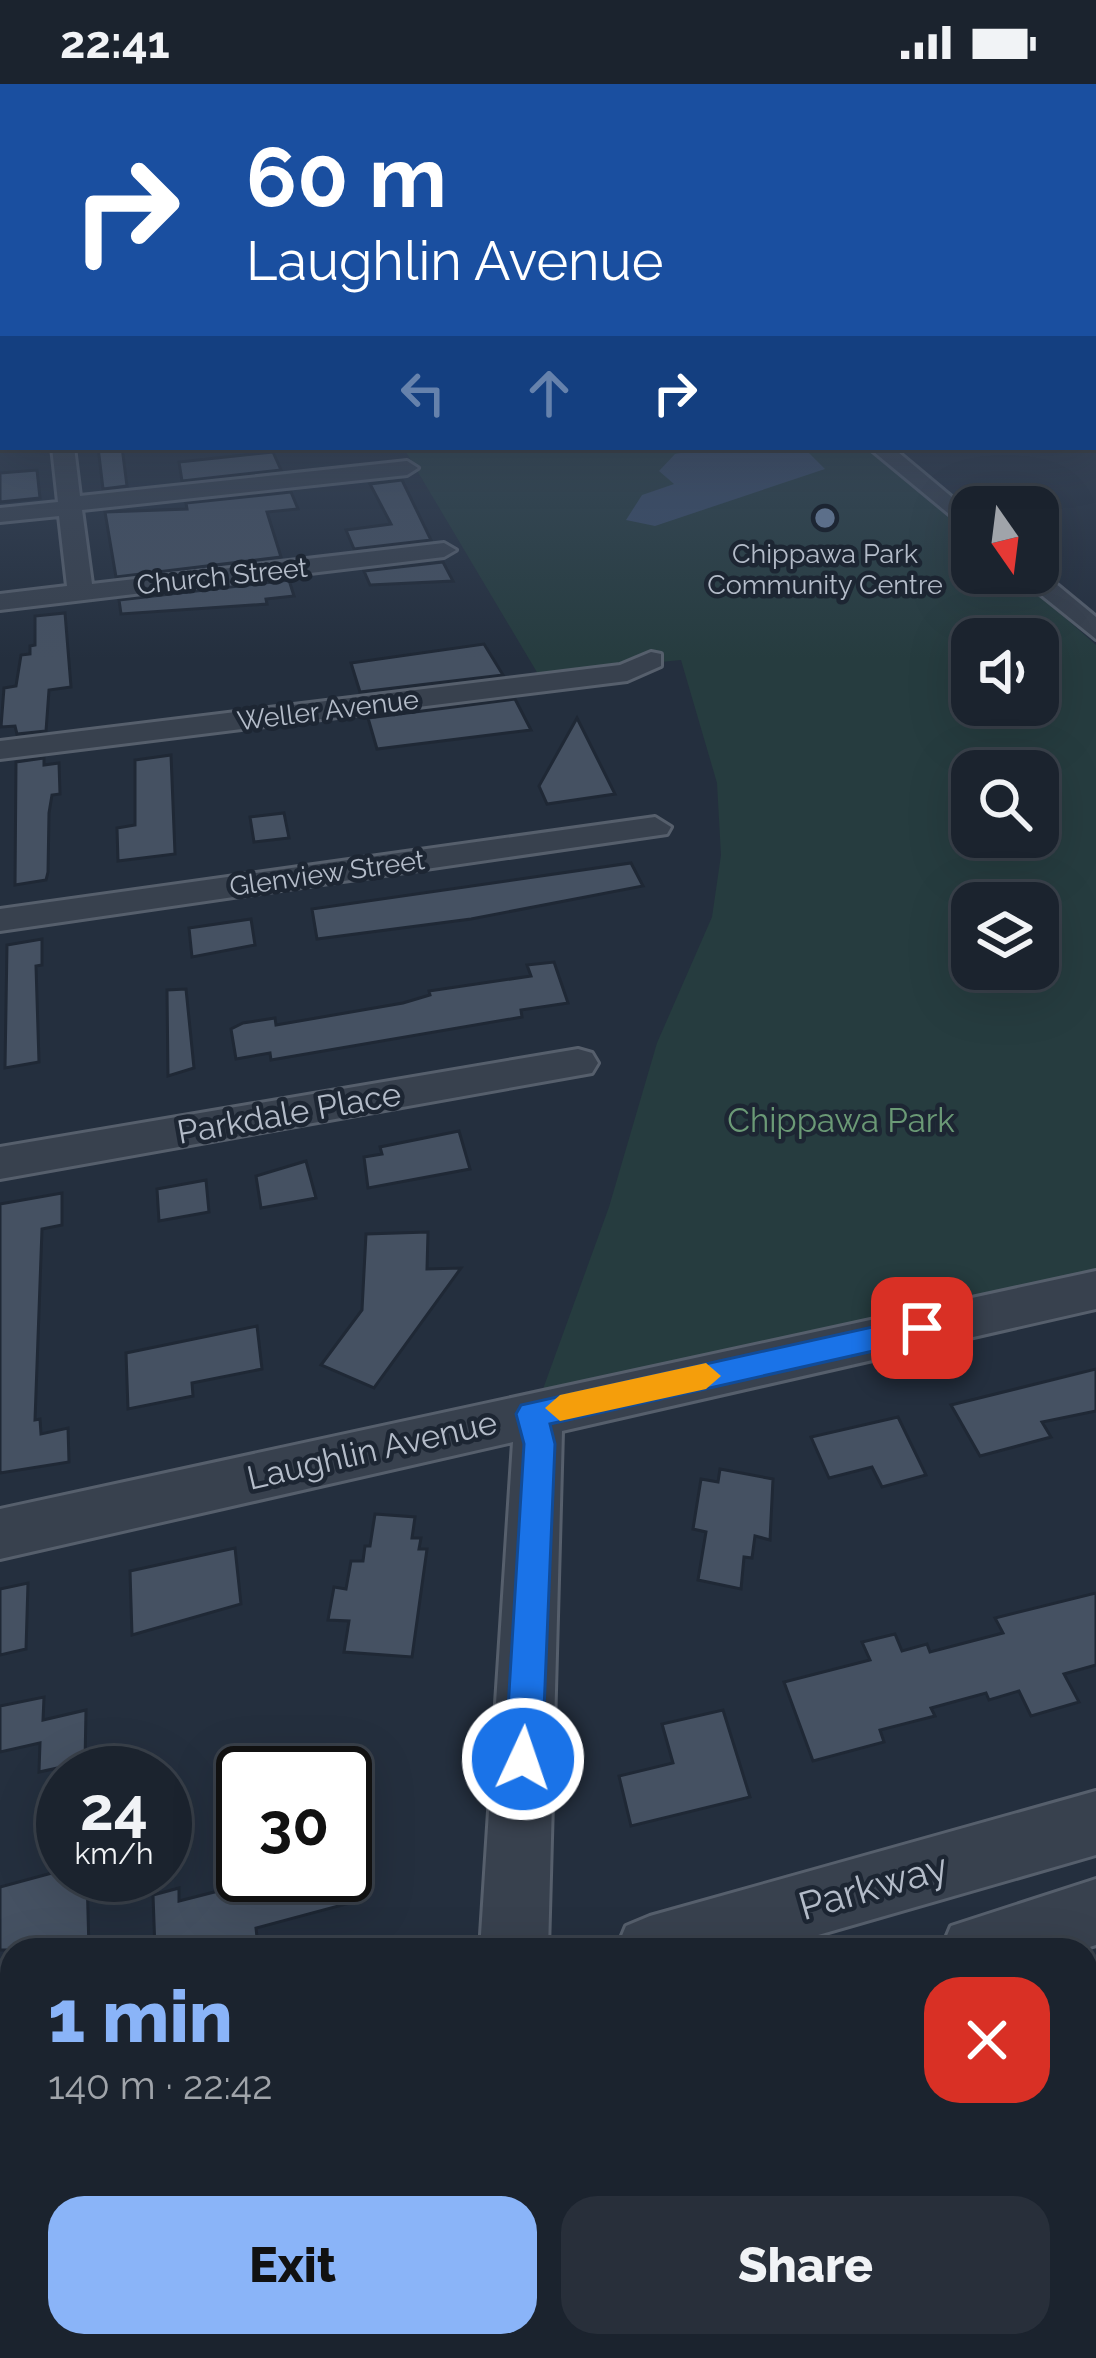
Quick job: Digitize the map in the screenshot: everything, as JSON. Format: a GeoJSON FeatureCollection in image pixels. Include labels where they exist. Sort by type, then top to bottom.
{"type":"FeatureCollection","features":[{"type":"Feature","properties":{"kind":"street"},"geometry":{"type":"LineString","coordinates":[[63,450],[80,592]]}},
{"type":"Feature","properties":{"kind":"street"},"geometry":{"type":"LineString","coordinates":[[883,450],[951,508]]}},
{"type":"Feature","properties":{"kind":"street"},"geometry":{"type":"LineString","coordinates":[[0,515],[407,468]]}},
{"type":"Feature","properties":{"kind":"street","name":"Church Street"},"geometry":{"type":"LineString","coordinates":[[11,601],[444,550]]}},
{"type":"Feature","properties":{"kind":"street"},"geometry":{"type":"LineString","coordinates":[[1054,594],[1091,622]]}},
{"type":"Feature","properties":{"kind":"street"},"geometry":{"type":"LineString","coordinates":[[0,621],[11,601]]}},
{"type":"Feature","properties":{"kind":"street","name":"Weller Avenue"},"geometry":{"type":"LineString","coordinates":[[0,750],[628,673],[651,660]]}},
{"type":"Feature","properties":{"kind":"street","name":"Glenview Street"},"geometry":{"type":"LineString","coordinates":[[0,920],[655,826]]}},
{"type":"Feature","properties":{"kind":"street","name":"Parkdale Place"},"geometry":{"type":"LineString","coordinates":[[0,1163],[578,1063]]}},
{"type":"Feature","properties":{"kind":"street","name":"Laughlin Avenue"},"geometry":{"type":"LineString","coordinates":[[0,1534],[1096,1290]]}},
{"type":"Feature","properties":{"kind":"street"},"geometry":{"type":"LineString","coordinates":[[515,1938],[539,1444],[532,1414]]}},
{"type":"Feature","properties":{"kind":"street","name":"Parkway"},"geometry":{"type":"LineString","coordinates":[[692,1938],[1096,1823]]}},
{"type":"Feature","properties":{"kind":"street"},"geometry":{"type":"LineString","coordinates":[[1013,1938],[1096,1912]]}},
{"type":"Feature","properties":{"kind":"green space","name":"Chippawa Park"},"geometry":{"type":"Polygon","coordinates":[[[405,450],[873,450],[951,517],[951,594],[1039,594],[1096,645],[1096,1270],[543,1389],[609,1207],[657,1043],[712,917],[721,855],[717,783],[681,660],[538,674],[405,450]]]}},
{"type":"Feature","properties":{"kind":"water"},"geometry":{"type":"Polygon","coordinates":[[[806,450],[825,469],[655,526],[626,520],[642,495],[674,484],[659,471],[675,454],[806,450]]]}},
{"type":"Feature","properties":{"kind":"building"},"geometry":{"type":"Polygon","coordinates":[[[98,450],[122,450],[127,486],[103,489],[98,450]]]}},
{"type":"Feature","properties":{"kind":"building"},"geometry":{"type":"Polygon","coordinates":[[[273,452],[281,470],[182,481],[179,462],[273,452]]]}},
{"type":"Feature","properties":{"kind":"building"},"geometry":{"type":"Polygon","coordinates":[[[37,470],[40,498],[0,502],[0,473],[37,470]]]}},
{"type":"Feature","properties":{"kind":"building"},"geometry":{"type":"Polygon","coordinates":[[[402,480],[431,540],[354,549],[346,530],[391,524],[370,484],[402,480]]]}},
{"type":"Feature","properties":{"kind":"building"},"geometry":{"type":"Polygon","coordinates":[[[291,492],[298,509],[267,512],[281,557],[116,577],[105,512],[187,509],[186,503],[291,492]]]}},
{"type":"Feature","properties":{"kind":"building"},"geometry":{"type":"Polygon","coordinates":[[[443,562],[453,581],[370,585],[364,571],[443,562]]]}},
{"type":"Feature","properties":{"kind":"building"},"geometry":{"type":"Polygon","coordinates":[[[289,580],[294,596],[266,599],[267,604],[121,614],[119,600],[289,580]]]}},
{"type":"Feature","properties":{"kind":"building"},"geometry":{"type":"Polygon","coordinates":[[[65,613],[71,687],[49,690],[46,731],[17,734],[15,726],[1,727],[4,688],[16,686],[21,655],[30,654],[30,646],[35,645],[35,616],[65,613]]]}},
{"type":"Feature","properties":{"kind":"building"},"geometry":{"type":"Polygon","coordinates":[[[484,644],[503,675],[360,692],[351,663],[484,644]]]}},
{"type":"Feature","properties":{"kind":"building"},"geometry":{"type":"Polygon","coordinates":[[[515,699],[531,730],[377,749],[368,718],[515,699]]]}},
{"type":"Feature","properties":{"kind":"building"},"geometry":{"type":"Polygon","coordinates":[[[577,718],[615,794],[547,804],[539,786],[577,718]]]}},
{"type":"Feature","properties":{"kind":"building"},"geometry":{"type":"Polygon","coordinates":[[[171,755],[175,854],[118,861],[117,828],[135,825],[135,760],[171,755]]]}},
{"type":"Feature","properties":{"kind":"building"},"geometry":{"type":"Polygon","coordinates":[[[44,758],[44,765],[59,763],[60,794],[52,795],[49,813],[48,872],[46,880],[15,885],[16,762],[44,758]]]}},
{"type":"Feature","properties":{"kind":"building"},"geometry":{"type":"Polygon","coordinates":[[[284,813],[289,838],[254,842],[250,817],[284,813]]]}},
{"type":"Feature","properties":{"kind":"building"},"geometry":{"type":"Polygon","coordinates":[[[631,863],[643,886],[471,919],[317,939],[312,909],[631,863]]]}},
{"type":"Feature","properties":{"kind":"building"},"geometry":{"type":"Polygon","coordinates":[[[251,919],[255,945],[192,957],[189,928],[251,919]]]}},
{"type":"Feature","properties":{"kind":"building"},"geometry":{"type":"Polygon","coordinates":[[[42,939],[42,965],[36,966],[39,1062],[5,1068],[7,945],[42,939]]]}},
{"type":"Feature","properties":{"kind":"building"},"geometry":{"type":"Polygon","coordinates":[[[554,962],[568,1003],[521,1010],[522,1017],[271,1060],[270,1053],[236,1059],[231,1029],[243,1023],[275,1018],[276,1025],[403,1003],[430,995],[429,991],[531,976],[527,965],[554,962]]]}},
{"type":"Feature","properties":{"kind":"building"},"geometry":{"type":"Polygon","coordinates":[[[186,989],[194,1068],[168,1076],[167,990],[186,989]]]}},
{"type":"Feature","properties":{"kind":"building"},"geometry":{"type":"Polygon","coordinates":[[[459,1131],[470,1169],[368,1188],[364,1157],[382,1154],[380,1147],[459,1131]]]}},
{"type":"Feature","properties":{"kind":"building"},"geometry":{"type":"Polygon","coordinates":[[[306,1161],[316,1198],[261,1208],[256,1176],[306,1161]]]}},
{"type":"Feature","properties":{"kind":"building"},"geometry":{"type":"Polygon","coordinates":[[[206,1180],[209,1212],[159,1221],[157,1189],[206,1180]]]}},
{"type":"Feature","properties":{"kind":"building"},"geometry":{"type":"Polygon","coordinates":[[[62,1193],[62,1225],[42,1229],[35,1420],[40,1419],[41,1434],[68,1428],[69,1462],[0,1473],[0,1204],[62,1193]]]}},
{"type":"Feature","properties":{"kind":"building"},"geometry":{"type":"Polygon","coordinates":[[[428,1232],[427,1269],[461,1268],[374,1388],[321,1365],[362,1310],[366,1234],[428,1232]]]}},
{"type":"Feature","properties":{"kind":"building"},"geometry":{"type":"Polygon","coordinates":[[[257,1326],[262,1369],[192,1383],[193,1396],[128,1409],[126,1353],[257,1326]]]}},
{"type":"Feature","properties":{"kind":"building"},"geometry":{"type":"Polygon","coordinates":[[[1096,1369],[1096,1411],[1042,1422],[1051,1437],[980,1456],[951,1405],[1096,1369]]]}},
{"type":"Feature","properties":{"kind":"building"},"geometry":{"type":"Polygon","coordinates":[[[898,1417],[926,1475],[882,1487],[872,1467],[829,1478],[811,1437],[898,1417]]]}},
{"type":"Feature","properties":{"kind":"building"},"geometry":{"type":"Polygon","coordinates":[[[720,1469],[773,1479],[770,1540],[755,1536],[752,1558],[744,1557],[741,1589],[698,1580],[706,1532],[693,1529],[701,1479],[718,1482],[720,1469]]]}},
{"type":"Feature","properties":{"kind":"building"},"geometry":{"type":"Polygon","coordinates":[[[375,1514],[415,1517],[412,1538],[421,1538],[419,1549],[427,1549],[412,1657],[344,1652],[349,1621],[328,1620],[334,1587],[346,1589],[351,1561],[363,1561],[365,1546],[370,1546],[375,1514]]]}},
{"type":"Feature","properties":{"kind":"building"},"geometry":{"type":"Polygon","coordinates":[[[235,1548],[241,1604],[132,1635],[130,1571],[235,1548]]]}},
{"type":"Feature","properties":{"kind":"building"},"geometry":{"type":"Polygon","coordinates":[[[28,1583],[26,1649],[0,1655],[0,1589],[28,1583]]]}},
{"type":"Feature","properties":{"kind":"building"},"geometry":{"type":"Polygon","coordinates":[[[1096,1593],[1096,1665],[1064,1674],[1079,1702],[1031,1716],[1019,1691],[989,1700],[986,1693],[931,1708],[935,1716],[880,1730],[884,1742],[813,1761],[784,1682],[870,1660],[862,1642],[895,1634],[902,1651],[927,1644],[930,1652],[1003,1633],[995,1618],[1096,1593]]]}},
{"type":"Feature","properties":{"kind":"building"},"geometry":{"type":"Polygon","coordinates":[[[44,1697],[43,1720],[86,1710],[85,1746],[40,1743],[0,1752],[0,1706],[44,1697]]]}},
{"type":"Feature","properties":{"kind":"building"},"geometry":{"type":"Polygon","coordinates":[[[723,1710],[750,1797],[631,1826],[619,1776],[673,1763],[662,1724],[723,1710]]]}},
{"type":"Feature","properties":{"kind":"building"},"geometry":{"type":"Polygon","coordinates":[[[36,1877],[36,1902],[88,1902],[89,1938],[0,1938],[0,1887],[36,1877]]]}},
{"type":"Feature","properties":{"kind":"building"},"geometry":{"type":"Polygon","coordinates":[[[216,1892],[216,1902],[354,1902],[256,1928],[253,1938],[155,1938],[153,1902],[192,1902],[192,1898],[216,1892]]]}},
{"type":"Feature","properties":{"kind":"slow traffic"},"geometry":{"type":"LineString","coordinates":[[560,1408],[706,1376]]}},
{"type":"Feature","properties":{"kind":"place","name":"Chippawa Park Community Centre"},"geometry":{"type":"Point","coordinates":[825,518]}},
{"type":"Feature","properties":{"kind":"route"},"geometry":{"type":"LineString","coordinates":[[523,1759],[539,1444],[532,1414],[922,1328]]}}]}
